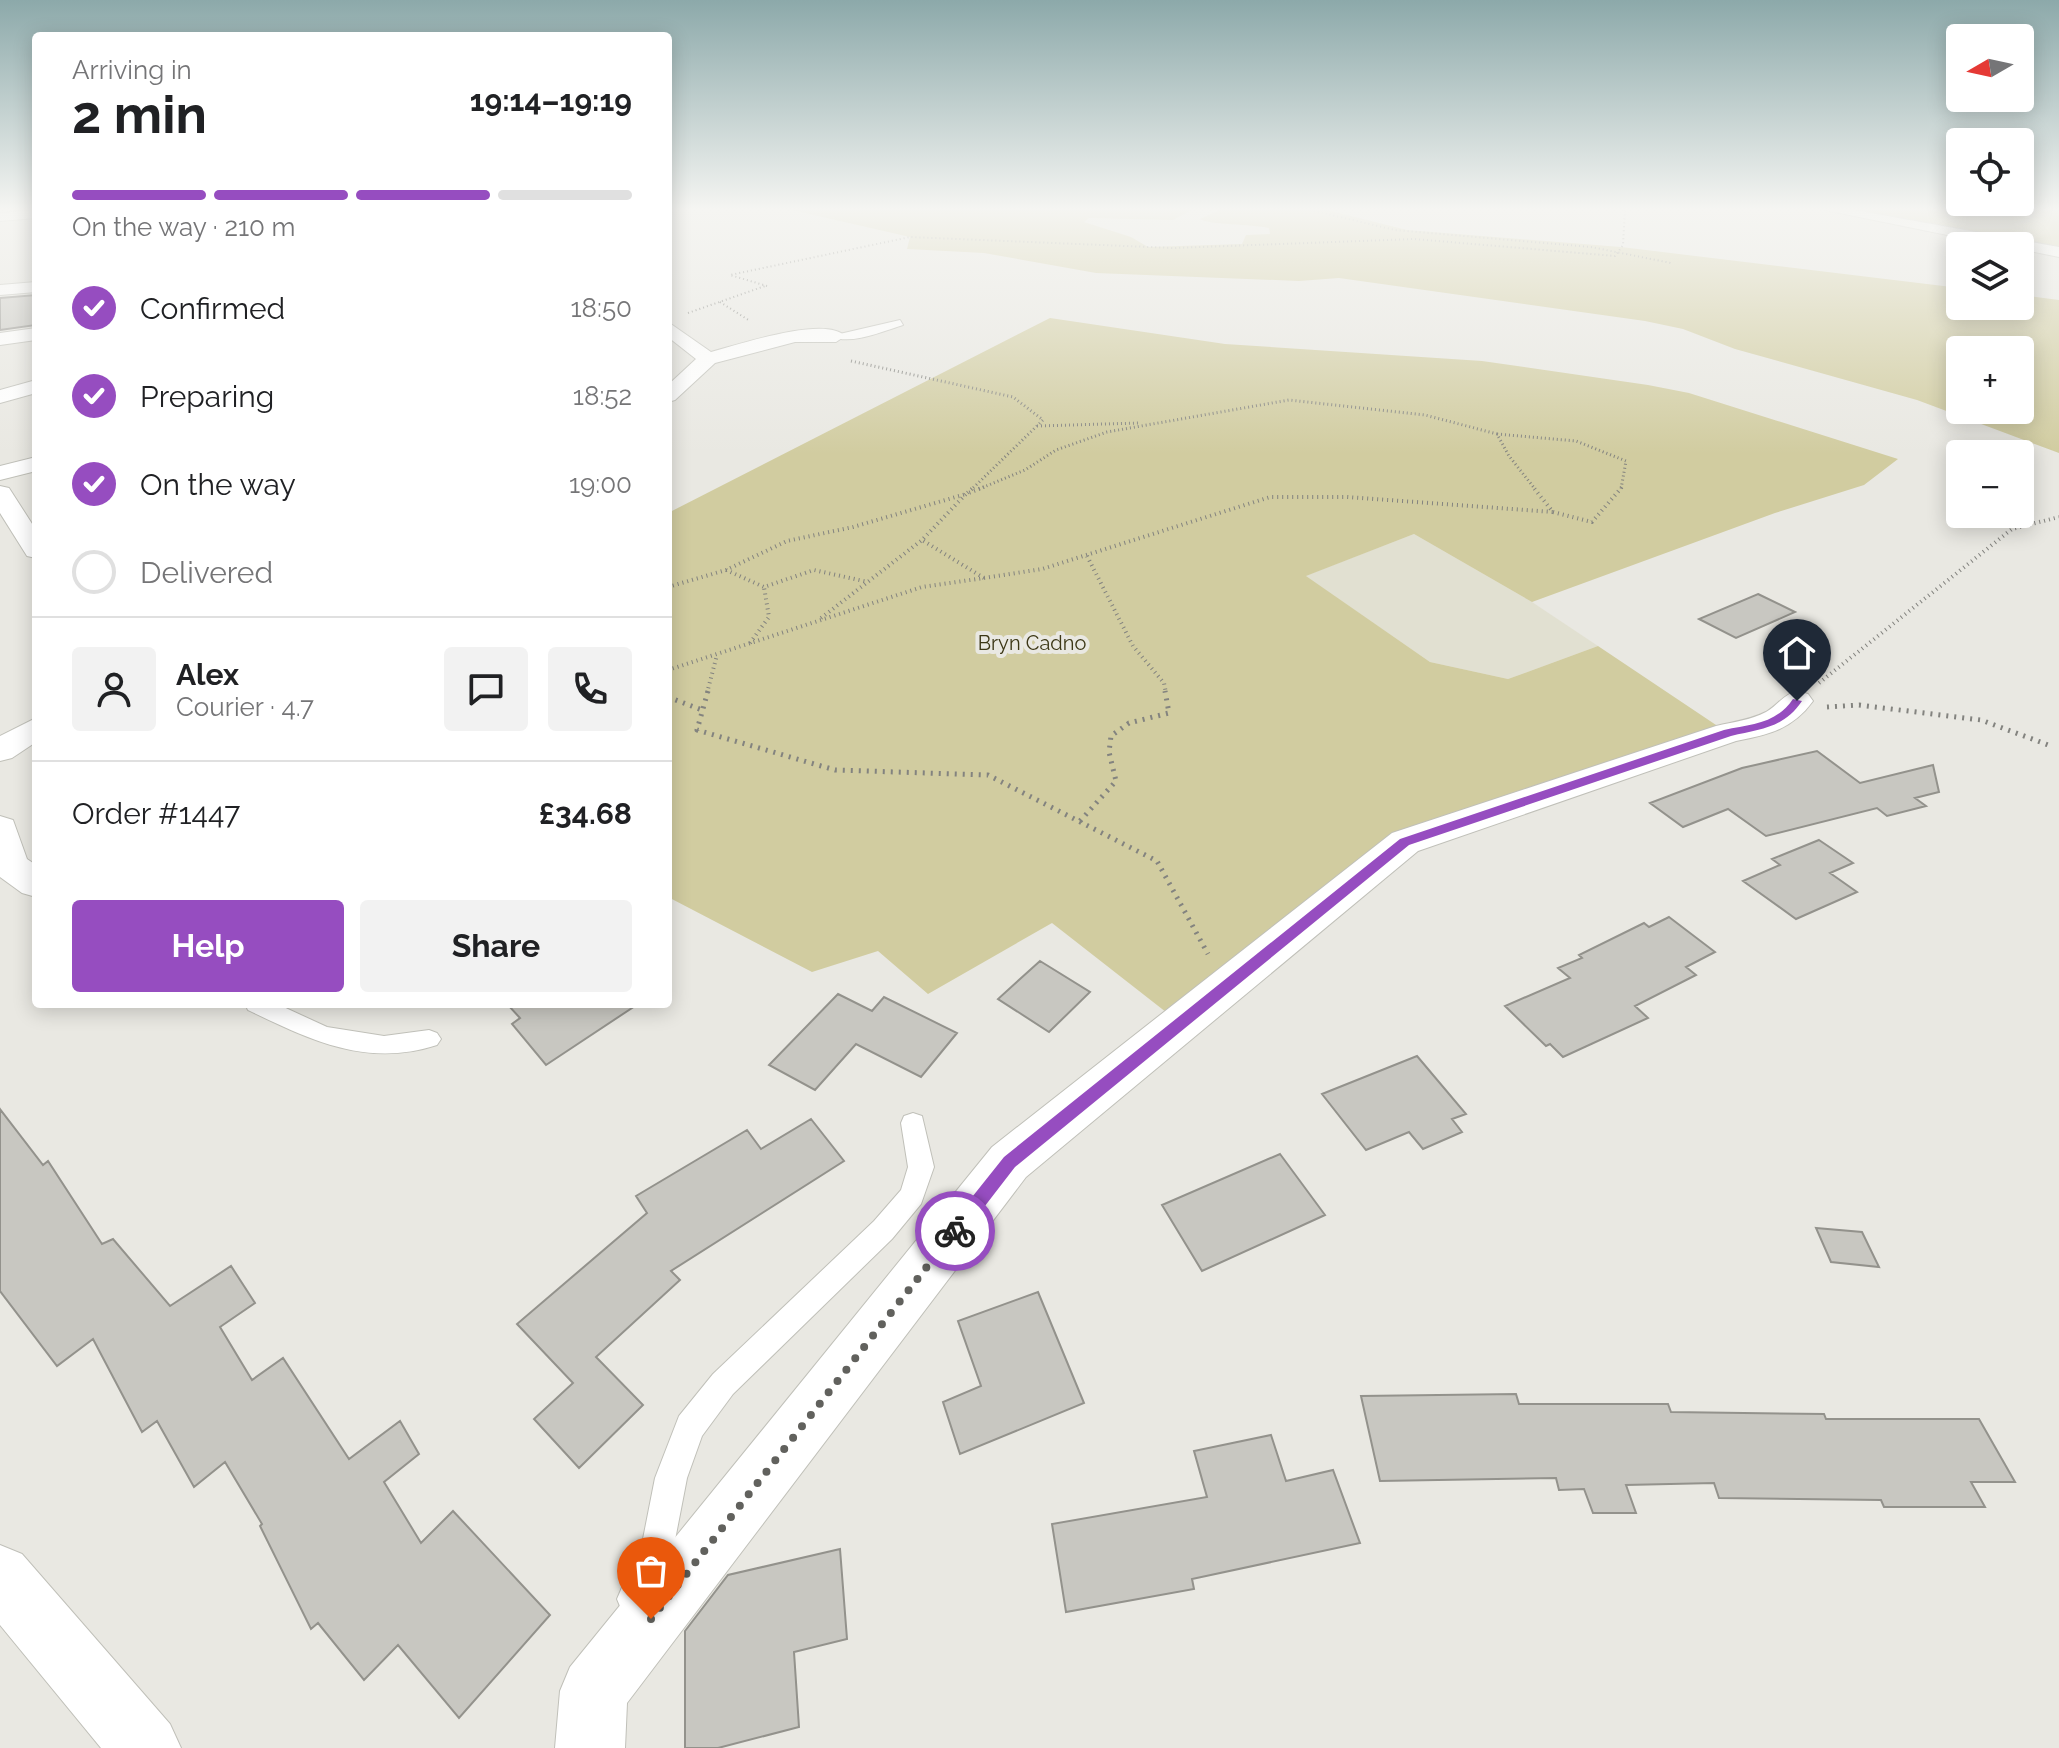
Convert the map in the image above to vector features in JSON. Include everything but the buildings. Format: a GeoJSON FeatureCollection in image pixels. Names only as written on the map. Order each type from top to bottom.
{"type":"FeatureCollection","features":[{"type":"Feature","properties":{"kind":"street"},"geometry":{"type":"LineString","coordinates":[[674,322],[708,359]]}},
{"type":"Feature","properties":{"kind":"street"},"geometry":{"type":"LineString","coordinates":[[0,339],[32,335]]}},
{"type":"Feature","properties":{"kind":"street"},"geometry":{"type":"LineString","coordinates":[[672,392],[708,359],[794,336],[836,336]]}},
{"type":"Feature","properties":{"kind":"street"},"geometry":{"type":"LineString","coordinates":[[0,397],[32,387]]}},
{"type":"Feature","properties":{"kind":"street"},"geometry":{"type":"LineString","coordinates":[[0,473],[32,465]]}},
{"type":"Feature","properties":{"kind":"street"},"geometry":{"type":"LineString","coordinates":[[0,493],[32,544]]}},
{"type":"Feature","properties":{"kind":"street"},"geometry":{"type":"LineString","coordinates":[[590,1748],[594,1691],[1009,1162],[1405,842],[1728,733],[1774,723],[1794,706]]}},
{"type":"Feature","properties":{"kind":"street"},"geometry":{"type":"LineString","coordinates":[[0,751],[32,731]]}},
{"type":"Feature","properties":{"kind":"street"},"geometry":{"type":"LineString","coordinates":[[0,828],[10,865],[32,881]]}},
{"type":"Feature","properties":{"kind":"street"},"geometry":{"type":"LineString","coordinates":[[0,1576],[146,1748]]}},
{"type":"Feature","properties":{"kind":"lane"},"geometry":{"type":"LineString","coordinates":[[836,336],[863,334],[900,323]]}},
{"type":"Feature","properties":{"kind":"lane"},"geometry":{"type":"LineString","coordinates":[[264,1008],[323,1036],[384,1045],[429,1039]]}},
{"type":"Feature","properties":{"kind":"lane"},"geometry":{"type":"LineString","coordinates":[[594,1691],[659,1540],[671,1478],[690,1427],[723,1384],[883,1230],[912,1196],[921,1167],[913,1123]]}},
{"type":"Feature","properties":{"kind":"path"},"geometry":{"type":"LineString","coordinates":[[674,322],[753,292]]}},
{"type":"Feature","properties":{"kind":"path"},"geometry":{"type":"LineString","coordinates":[[816,622],[922,540],[1043,420],[1013,397],[928,380]]}},
{"type":"Feature","properties":{"kind":"path"},"geometry":{"type":"LineString","coordinates":[[672,586],[726,570],[787,541],[853,527],[966,494],[1025,470],[1056,450],[1107,432],[1289,400],[1425,415],[1497,434],[1576,441],[1626,461],[1627,475],[1617,499],[1592,522],[1553,512],[1347,497],[1270,497],[1042,569],[922,587],[672,669]]}},
{"type":"Feature","properties":{"kind":"path"},"geometry":{"type":"LineString","coordinates":[[1036,426],[1158,423]]}},
{"type":"Feature","properties":{"kind":"path"},"geometry":{"type":"LineString","coordinates":[[1497,434],[1509,461],[1535,485],[1553,512]]}},
{"type":"Feature","properties":{"kind":"path"},"geometry":{"type":"LineString","coordinates":[[1794,706],[2012,529],[2059,517]]}},
{"type":"Feature","properties":{"kind":"path"},"geometry":{"type":"LineString","coordinates":[[922,540],[984,578]]}},
{"type":"Feature","properties":{"kind":"path"},"geometry":{"type":"LineString","coordinates":[[1079,821],[1116,781],[1109,752],[1111,736],[1129,723],[1169,713],[1164,683],[1133,646],[1087,556]]}},
{"type":"Feature","properties":{"kind":"path"},"geometry":{"type":"LineString","coordinates":[[726,570],[764,587],[814,570],[868,582]]}},
{"type":"Feature","properties":{"kind":"path"},"geometry":{"type":"LineString","coordinates":[[750,644],[769,617],[764,587]]}},
{"type":"Feature","properties":{"kind":"path"},"geometry":{"type":"LineString","coordinates":[[717,655],[697,730],[835,770],[988,775],[1157,861],[1226,986]]}},
{"type":"Feature","properties":{"kind":"path"},"geometry":{"type":"LineString","coordinates":[[672,699],[702,710]]}},
{"type":"Feature","properties":{"kind":"path"},"geometry":{"type":"LineString","coordinates":[[1794,706],[1859,705],[1981,720],[2051,746]]}},
{"type":"Feature","properties":{"kind":"shaded area"},"geometry":{"type":"Polygon","coordinates":[[[1414,534],[1532,602],[1598,646],[1508,679],[1430,662],[1305,576],[1414,534]]]}},
{"type":"Feature","properties":{"kind":"green space"},"geometry":{"type":"Polygon","coordinates":[[[1436,292],[1946,292],[1946,320],[2034,320],[2034,297],[2059,300],[2059,453],[2034,444],[2034,440],[2024,440],[1981,424],[2034,424],[2034,336],[1946,336],[1946,411],[1735,349],[1683,329],[1436,292]]]}},
{"type":"Feature","properties":{"kind":"green space","name":"Bryn Cadno"},"geometry":{"type":"Polygon","coordinates":[[[1050,318],[1225,344],[1482,361],[1648,385],[1689,393],[1898,459],[1864,485],[1775,513],[1532,602],[1414,534],[1306,576],[1430,662],[1508,679],[1598,646],[1728,733],[1405,842],[1180,1023],[1052,923],[928,994],[878,951],[812,972],[672,899],[672,511],[1050,318]]]}},
{"type":"Feature","properties":{"kind":"way so far"},"geometry":{"type":"LineString","coordinates":[[651,1619],[955,1231]]}},
{"type":"Feature","properties":{"kind":"route"},"geometry":{"type":"LineString","coordinates":[[955,1231],[1009,1162],[1405,842],[1728,733],[1774,723],[1788,714],[1797,701]]}}]}
